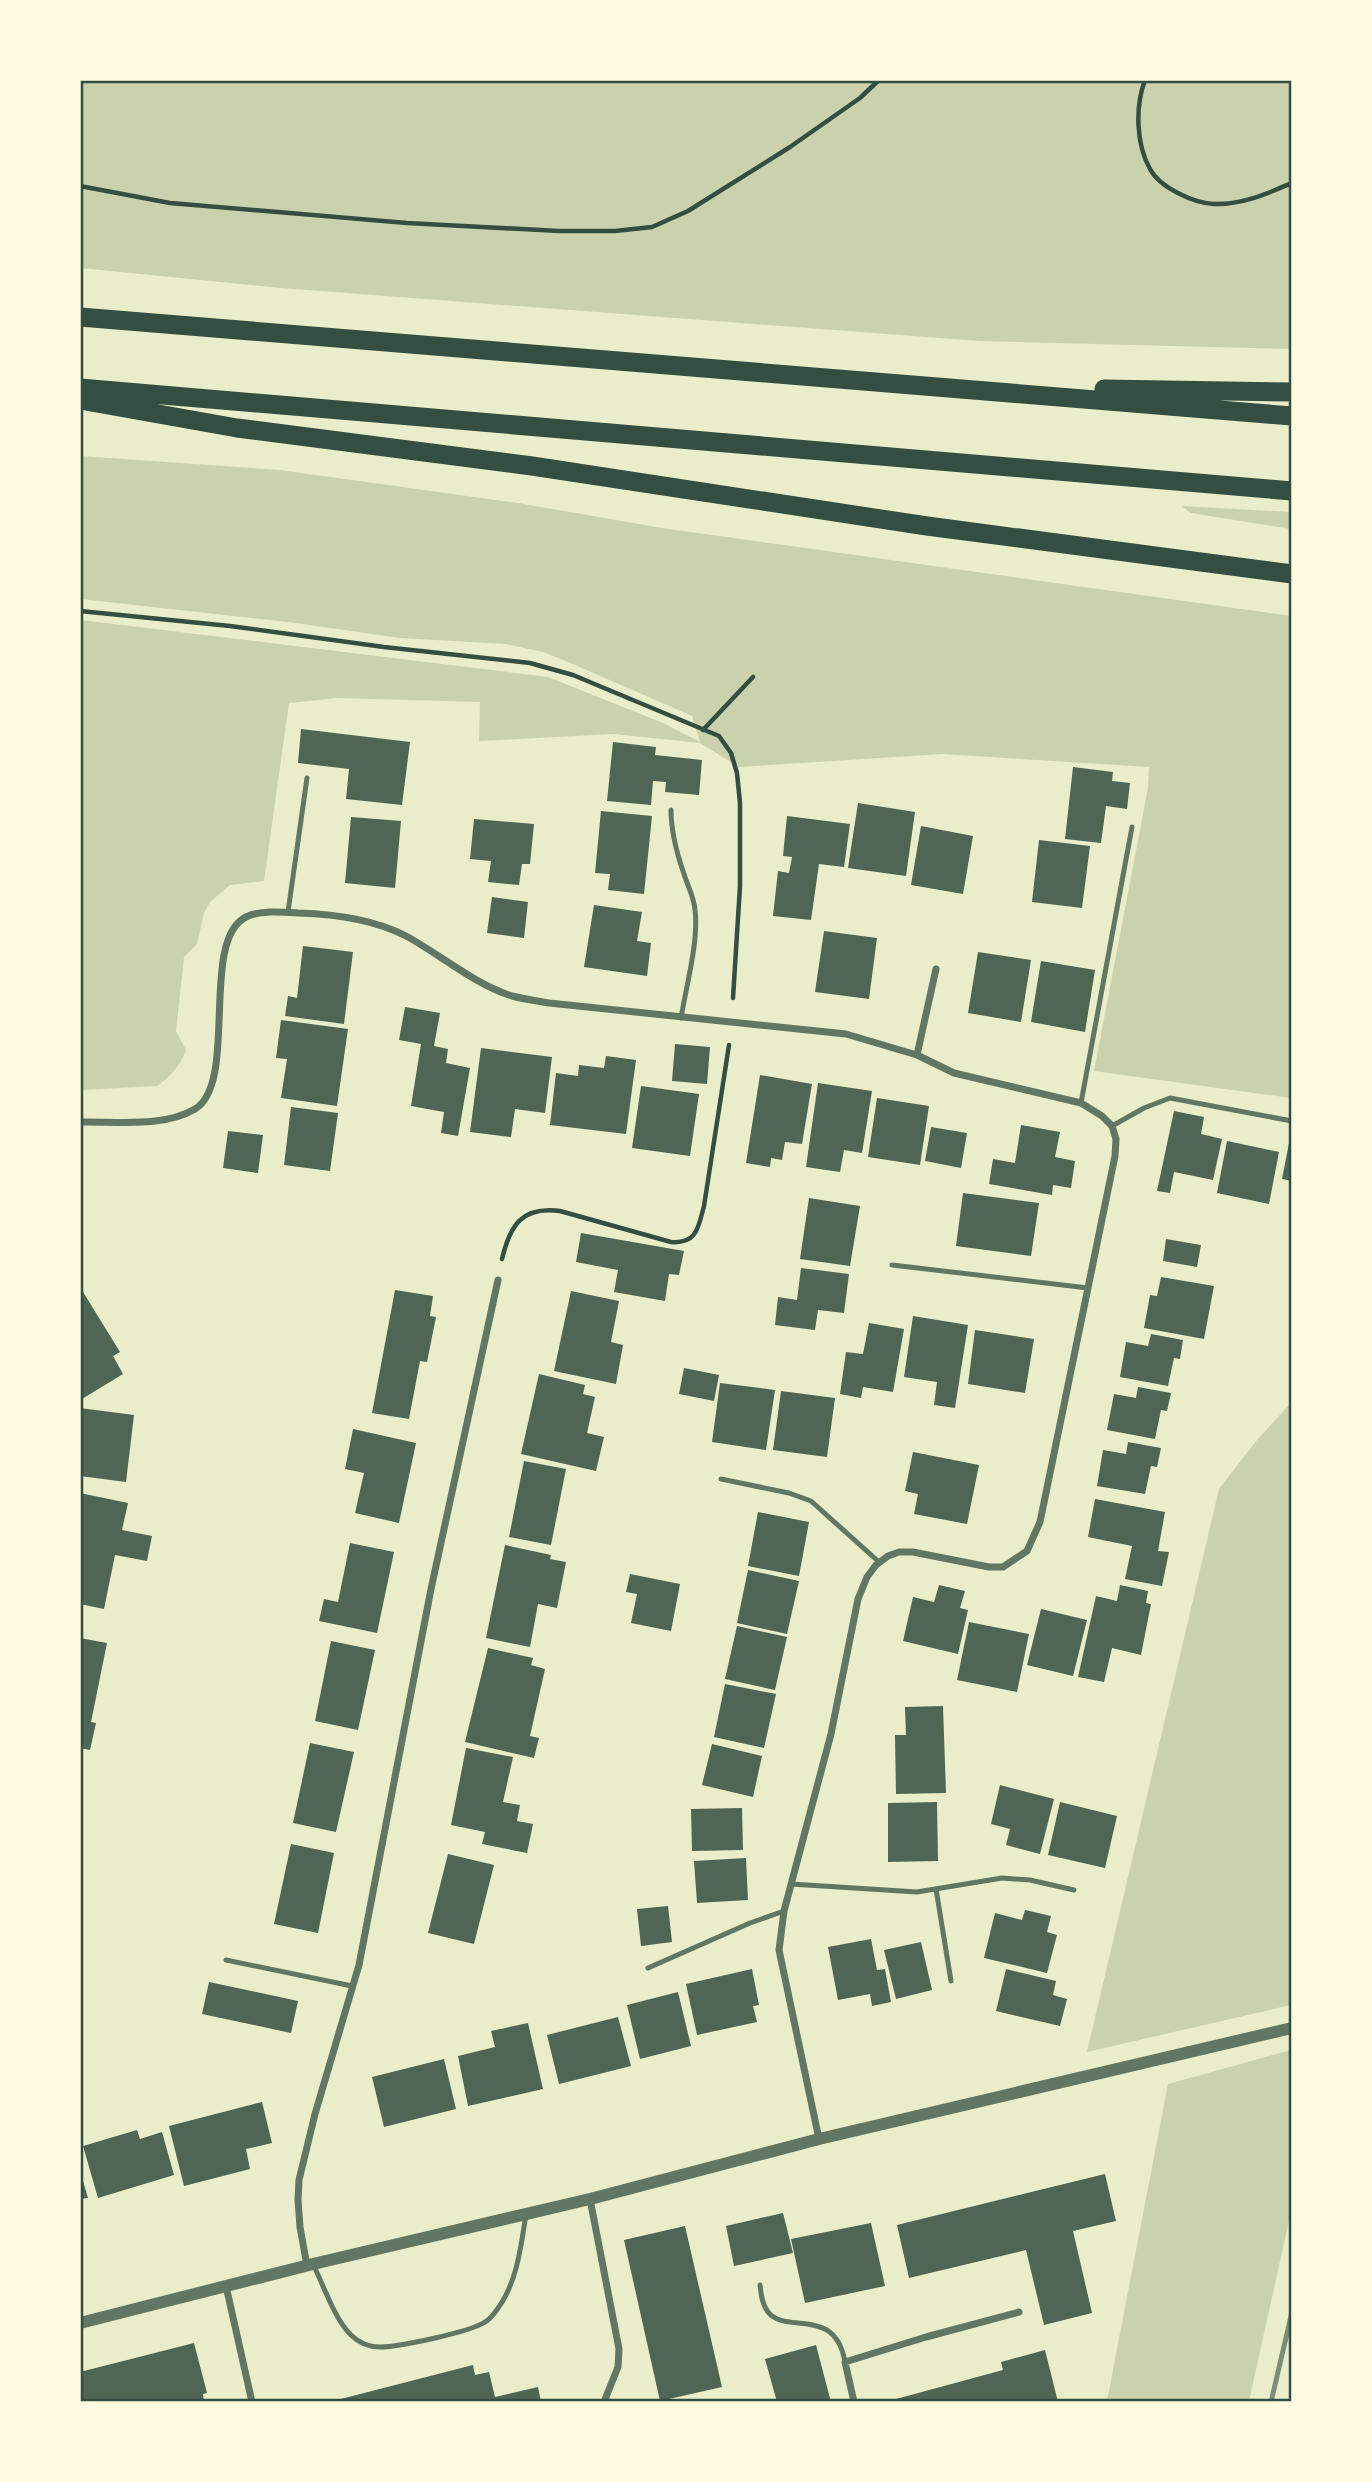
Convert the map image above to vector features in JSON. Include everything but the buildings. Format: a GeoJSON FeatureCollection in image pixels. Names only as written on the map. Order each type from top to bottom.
{"type":"FeatureCollection","features":[{"type":"Feature","properties":{"kind":"highway"},"geometry":{"type":"LineString","coordinates":[[80,317],[1292,416]]}},
{"type":"Feature","properties":{"kind":"highway"},"geometry":{"type":"LineString","coordinates":[[921,386],[1292,392]]}},
{"type":"Feature","properties":{"kind":"highway"},"geometry":{"type":"LineString","coordinates":[[80,388],[1292,491]]}},
{"type":"Feature","properties":{"kind":"highway"},"geometry":{"type":"LineString","coordinates":[[80,400],[237,428],[532,466],[928,526],[1292,574]]}},
{"type":"Feature","properties":{"kind":"street"},"geometry":{"type":"LineString","coordinates":[[80,1122],[167,1119],[198,1108],[209,1095],[214,1071],[221,1008],[223,953],[228,936],[246,917],[288,912],[330,914],[380,926],[405,936],[489,986],[512,996],[549,1003],[846,1034],[917,1055],[954,1073],[1081,1103],[1112,1126],[1116,1139],[1115,1156],[1040,1522],[1027,1551],[1003,1567],[899,1552],[879,1562],[867,1577],[858,1599],[831,1734],[784,1911],[779,1950],[819,2139]]}},
{"type":"Feature","properties":{"kind":"street"},"geometry":{"type":"LineString","coordinates":[[917,1055],[936,969]]}},
{"type":"Feature","properties":{"kind":"street"},"geometry":{"type":"LineString","coordinates":[[310,2265],[300,2227],[299,2180],[315,2114],[359,1965],[431,1589],[498,1280]]}},
{"type":"Feature","properties":{"kind":"street"},"geometry":{"type":"LineString","coordinates":[[80,2323],[590,2199],[819,2139],[1292,2028]]}},
{"type":"Feature","properties":{"kind":"street"},"geometry":{"type":"LineString","coordinates":[[590,2199],[619,2349],[618,2367],[604,2402]]}},
{"type":"Feature","properties":{"kind":"street"},"geometry":{"type":"LineString","coordinates":[[226,2286],[252,2402]]}},
{"type":"Feature","properties":{"kind":"street"},"geometry":{"type":"LineString","coordinates":[[854,2402],[845,2362],[1019,2312]]}},
{"type":"Feature","properties":{"kind":"lane"},"geometry":{"type":"LineString","coordinates":[[288,912],[307,778]]}},
{"type":"Feature","properties":{"kind":"lane"},"geometry":{"type":"LineString","coordinates":[[671,810],[671,823],[696,913],[681,1018]]}},
{"type":"Feature","properties":{"kind":"lane"},"geometry":{"type":"LineString","coordinates":[[1081,1103],[1132,827]]}},
{"type":"Feature","properties":{"kind":"lane"},"geometry":{"type":"LineString","coordinates":[[1112,1126],[1144,1108],[1170,1098],[1292,1122]]}},
{"type":"Feature","properties":{"kind":"lane"},"geometry":{"type":"LineString","coordinates":[[892,1265],[1088,1288]]}},
{"type":"Feature","properties":{"kind":"lane"},"geometry":{"type":"LineString","coordinates":[[721,1479],[789,1493],[811,1501],[879,1562]]}},
{"type":"Feature","properties":{"kind":"lane"},"geometry":{"type":"LineString","coordinates":[[791,1884],[917,1892],[1002,1878],[1030,1880],[1074,1890]]}},
{"type":"Feature","properties":{"kind":"lane"},"geometry":{"type":"LineString","coordinates":[[936,1889],[951,1981]]}},
{"type":"Feature","properties":{"kind":"lane"},"geometry":{"type":"LineString","coordinates":[[648,1968],[784,1911]]}},
{"type":"Feature","properties":{"kind":"lane"},"geometry":{"type":"LineString","coordinates":[[226,1960],[352,1986]]}},
{"type":"Feature","properties":{"kind":"lane"},"geometry":{"type":"LineString","coordinates":[[310,2265],[342,2324],[351,2336],[363,2343],[378,2347],[393,2346],[472,2328],[485,2322],[502,2303],[519,2255],[526,2214]]}},
{"type":"Feature","properties":{"kind":"lane"},"geometry":{"type":"LineString","coordinates":[[760,2285],[764,2305],[769,2314],[778,2319],[823,2327],[839,2344],[845,2362]]}},
{"type":"Feature","properties":{"kind":"path"},"geometry":{"type":"LineString","coordinates":[[80,186],[170,203],[407,223],[615,231],[652,227],[688,211],[790,147],[860,98],[879,80]]}},
{"type":"Feature","properties":{"kind":"path"},"geometry":{"type":"LineString","coordinates":[[1145,80],[1140,92],[1139,139],[1151,171],[1179,195],[1213,204],[1253,200],[1292,184]]}},
{"type":"Feature","properties":{"kind":"path"},"geometry":{"type":"LineString","coordinates":[[80,611],[230,626],[530,663],[573,675],[719,736],[731,752],[737,773],[740,803],[740,886],[731,1023],[710,1177],[694,1235],[684,1243],[671,1242],[560,1211],[534,1211],[516,1223],[507,1238],[498,1280]]}},
{"type":"Feature","properties":{"kind":"path"},"geometry":{"type":"LineString","coordinates":[[703,731],[752,677]]}},
{"type":"Feature","properties":{"kind":"green space"},"geometry":{"type":"Polygon","coordinates":[[[80,81],[1291,81],[1291,349],[979,341],[281,288],[81,268],[80,81]]]}},
{"type":"Feature","properties":{"kind":"green space"},"geometry":{"type":"Polygon","coordinates":[[[81,456],[280,470],[518,503],[662,528],[1291,616],[1291,1098],[1094,1071],[1148,788],[1149,767],[942,754],[739,767],[700,743],[614,734],[479,741],[480,702],[337,698],[289,703],[264,881],[230,885],[210,902],[204,913],[197,944],[184,957],[176,1031],[186,1050],[178,1066],[157,1086],[81,1090],[81,620],[548,677],[663,723],[700,742],[692,716],[543,652],[506,644],[400,638],[296,623],[81,599],[81,456]]]}},
{"type":"Feature","properties":{"kind":"green space"},"geometry":{"type":"Polygon","coordinates":[[[1181,506],[1291,512],[1291,529],[1191,513],[1181,506]]]}},
{"type":"Feature","properties":{"kind":"green space"},"geometry":{"type":"Polygon","coordinates":[[[1291,1400],[1291,2005],[1087,2052],[1219,1489],[1291,1400]]]}},
{"type":"Feature","properties":{"kind":"green space"},"geometry":{"type":"Polygon","coordinates":[[[1291,2050],[1291,2212],[1249,2401],[1107,2401],[1168,2084],[1291,2050]]]}},
{"type":"Feature","properties":{"kind":"railway"},"geometry":{"type":"LineString","coordinates":[[1271,2402],[1292,2312]]}}]}
